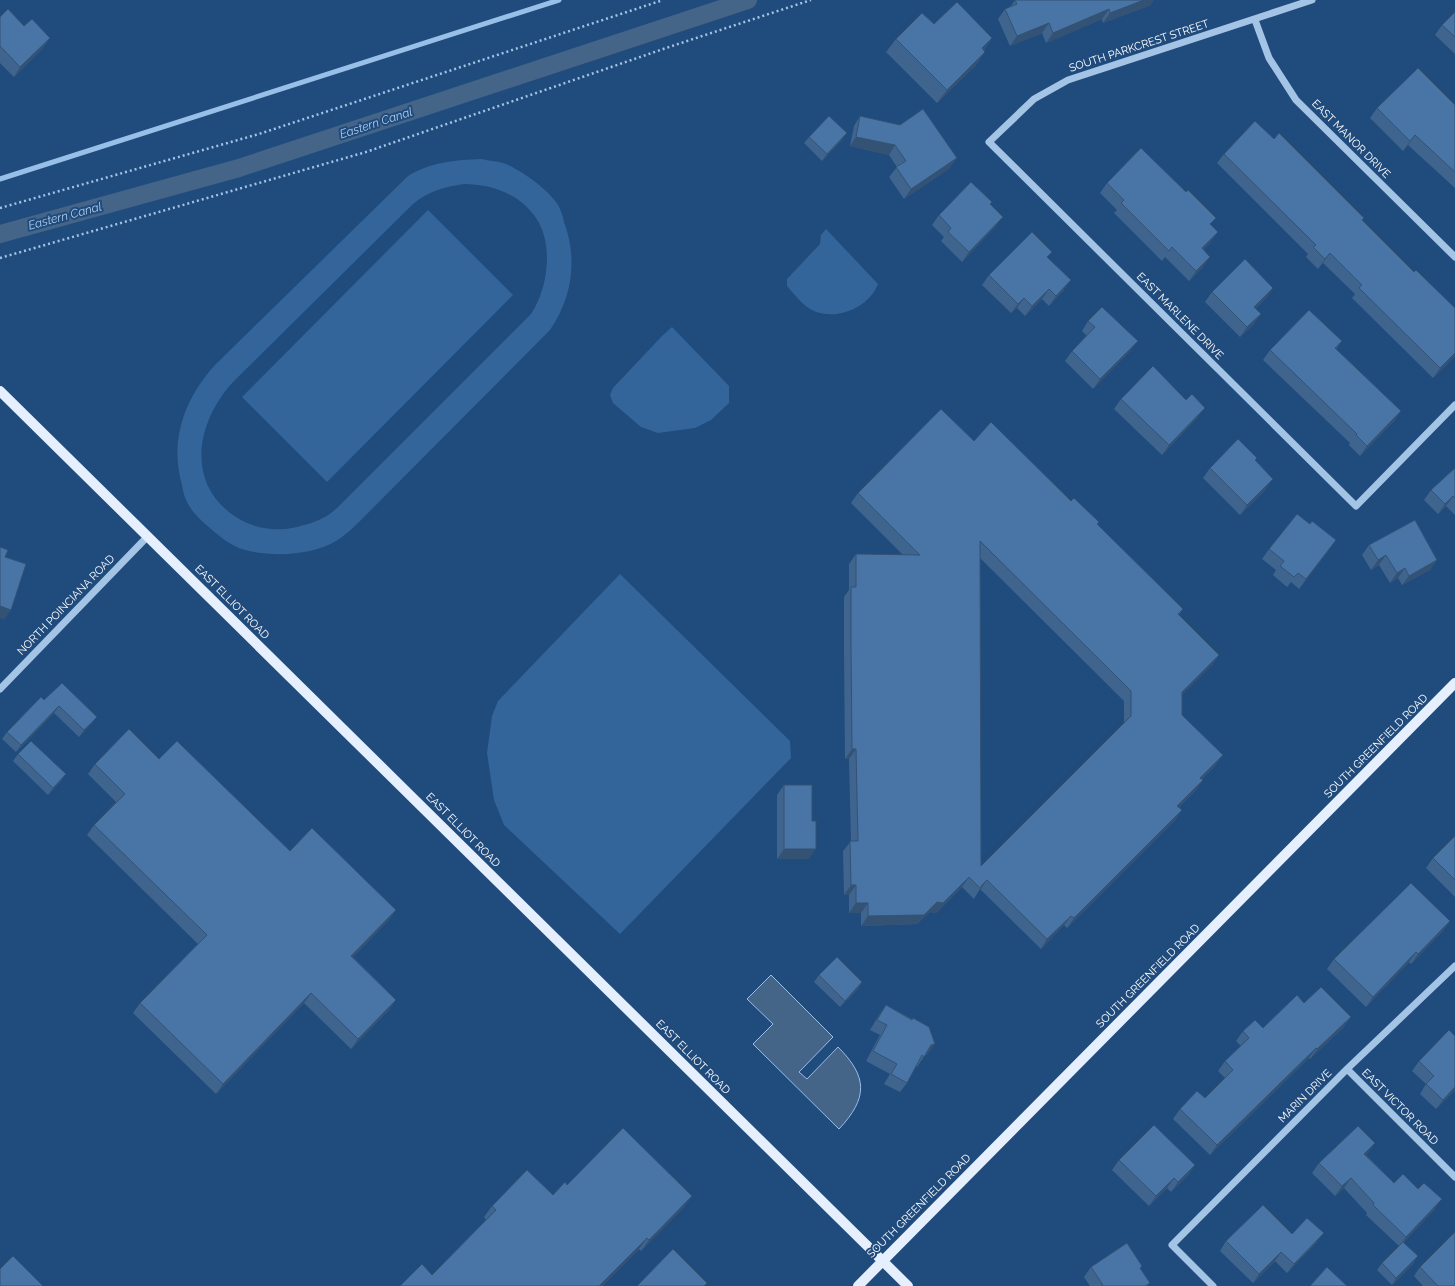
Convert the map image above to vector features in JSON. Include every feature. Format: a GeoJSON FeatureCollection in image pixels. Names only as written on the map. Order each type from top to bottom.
{"type":"FeatureCollection","features":[{"type":"Feature","properties":{"kind":"main road","name":"EAST ELLIOT ROAD"},"geometry":{"type":"LineString","coordinates":[[0,391],[908,1286]]}},
{"type":"Feature","properties":{"kind":"main road","name":"SOUTH GREENFIELD ROAD"},"geometry":{"type":"LineString","coordinates":[[858,1286],[1455,684]]}},
{"type":"Feature","properties":{"kind":"street","name":"SOUTH PARKCREST STREET"},"geometry":{"type":"LineString","coordinates":[[988,142],[1034,99],[1068,80],[1255,20],[1312,0]]}},
{"type":"Feature","properties":{"kind":"street","name":"EAST MANOR DRIVE"},"geometry":{"type":"LineString","coordinates":[[1255,20],[1269,58],[1296,100],[1455,257]]}},
{"type":"Feature","properties":{"kind":"street","name":"EAST MARLENE DRIVE"},"geometry":{"type":"LineString","coordinates":[[988,142],[1356,506],[1455,405]]}},
{"type":"Feature","properties":{"kind":"street","name":"NORTH POINCIANA ROAD"},"geometry":{"type":"LineString","coordinates":[[0,689],[148,536]]}},
{"type":"Feature","properties":{"kind":"street","name":"MARIN DRIVE"},"geometry":{"type":"LineString","coordinates":[[1213,1286],[1172,1245],[1347,1069],[1455,966]]}},
{"type":"Feature","properties":{"kind":"street","name":"EAST VICTOR ROAD"},"geometry":{"type":"LineString","coordinates":[[1347,1069],[1455,1177]]}},
{"type":"Feature","properties":{"kind":"path"},"geometry":{"type":"LineString","coordinates":[[0,208],[259,134],[663,0]]}},
{"type":"Feature","properties":{"kind":"path"},"geometry":{"type":"LineString","coordinates":[[0,258],[366,152],[668,47],[811,0]]}},
{"type":"Feature","properties":{"kind":"shaded area"},"geometry":{"type":"Polygon","coordinates":[[[482,159],[500,162],[518,170],[548,193],[560,209],[568,236],[572,264],[568,292],[550,330],[358,523],[339,539],[315,550],[289,554],[250,551],[239,548],[228,542],[214,532],[195,514],[189,506],[183,491],[178,468],[177,452],[182,420],[195,391],[215,365],[408,176],[434,165],[453,161],[482,159]],[[464,184],[443,188],[425,196],[413,204],[233,382],[220,398],[211,415],[204,434],[202,452],[203,470],[209,488],[220,503],[236,517],[258,527],[281,529],[297,527],[330,514],[531,314],[537,304],[541,292],[547,266],[547,253],[542,229],[536,218],[529,210],[513,197],[494,188],[474,184],[464,184]]]}},
{"type":"Feature","properties":{"kind":"shaded area"},"geometry":{"type":"Polygon","coordinates":[[[428,210],[513,295],[327,482],[242,397],[428,210]]]}},
{"type":"Feature","properties":{"kind":"shaded area"},"geometry":{"type":"Polygon","coordinates":[[[826,229],[878,284],[868,299],[852,310],[842,313],[823,314],[814,311],[799,300],[787,286],[787,279],[820,244],[821,235],[826,229]]]}},
{"type":"Feature","properties":{"kind":"shaded area"},"geometry":{"type":"Polygon","coordinates":[[[672,327],[729,386],[729,403],[711,420],[695,428],[658,433],[641,427],[613,403],[610,395],[613,388],[672,327]]]}},
{"type":"Feature","properties":{"kind":"shaded area"},"geometry":{"type":"Polygon","coordinates":[[[620,574],[790,741],[791,758],[620,934],[504,825],[494,800],[487,753],[492,716],[498,701],[620,574]]]}},
{"type":"Feature","properties":{"kind":"shaded area"},"geometry":{"type":"Polygon","coordinates":[[[771,975],[833,1037],[799,1072],[807,1079],[838,1047],[855,1068],[861,1088],[859,1097],[849,1118],[839,1129],[753,1044],[773,1024],[747,999],[771,975]]]}},
{"type":"Feature","properties":{"kind":"building"},"geometry":{"type":"Polygon","coordinates":[[[1015,0],[1144,0],[1110,13],[1109,9],[1053,33],[1049,23],[1017,36],[1005,9],[1017,4],[1015,0]]]}},
{"type":"Feature","properties":{"kind":"building"},"geometry":{"type":"Polygon","coordinates":[[[957,2],[992,38],[982,48],[985,52],[947,90],[896,39],[922,13],[934,24],[957,2]]]}},
{"type":"Feature","properties":{"kind":"building"},"geometry":{"type":"Polygon","coordinates":[[[8,9],[24,26],[32,19],[50,38],[20,67],[0,46],[0,17],[8,9]]]}},
{"type":"Feature","properties":{"kind":"building"},"geometry":{"type":"Polygon","coordinates":[[[1455,12],[1455,37],[1442,25],[1455,12]]]}},
{"type":"Feature","properties":{"kind":"building"},"geometry":{"type":"Polygon","coordinates":[[[1418,68],[1455,105],[1455,172],[1415,135],[1410,141],[1377,108],[1418,68]]]}},
{"type":"Feature","properties":{"kind":"building"},"geometry":{"type":"Polygon","coordinates":[[[923,109],[957,158],[911,189],[896,167],[906,161],[895,145],[856,137],[860,116],[900,125],[923,109]]]}},
{"type":"Feature","properties":{"kind":"building"},"geometry":{"type":"Polygon","coordinates":[[[829,116],[847,133],[827,154],[809,137],[829,116]]]}},
{"type":"Feature","properties":{"kind":"building"},"geometry":{"type":"Polygon","coordinates":[[[1255,121],[1274,139],[1279,133],[1364,218],[1362,220],[1414,272],[1416,270],[1455,308],[1455,353],[1440,368],[1359,288],[1362,285],[1330,253],[1325,259],[1313,247],[1316,245],[1224,154],[1255,121]]]}},
{"type":"Feature","properties":{"kind":"building"},"geometry":{"type":"Polygon","coordinates":[[[1141,148],[1186,192],[1188,190],[1216,218],[1210,224],[1218,232],[1202,248],[1210,257],[1196,271],[1172,247],[1169,251],[1121,203],[1124,200],[1107,183],[1141,148]]]}},
{"type":"Feature","properties":{"kind":"building"},"geometry":{"type":"Polygon","coordinates":[[[971,182],[992,202],[990,204],[1003,217],[969,252],[948,232],[951,228],[939,215],[971,182]]]}},
{"type":"Feature","properties":{"kind":"building"},"geometry":{"type":"Polygon","coordinates":[[[1032,232],[1052,252],[1047,257],[1071,280],[1056,296],[1049,289],[1032,306],[1024,298],[1018,304],[989,275],[1032,232]]]}},
{"type":"Feature","properties":{"kind":"building"},"geometry":{"type":"Polygon","coordinates":[[[1245,259],[1273,288],[1254,307],[1261,314],[1247,327],[1212,292],[1245,259]]]}},
{"type":"Feature","properties":{"kind":"building"},"geometry":{"type":"Polygon","coordinates":[[[1102,307],[1138,341],[1100,379],[1072,351],[1095,327],[1088,321],[1102,307]]]}},
{"type":"Feature","properties":{"kind":"building"},"geometry":{"type":"Polygon","coordinates":[[[1309,310],[1342,341],[1335,348],[1401,411],[1367,446],[1356,435],[1357,434],[1270,350],[1309,310]]]}},
{"type":"Feature","properties":{"kind":"building"},"geometry":{"type":"Polygon","coordinates":[[[1153,366],[1186,400],[1192,394],[1205,408],[1169,445],[1121,399],[1153,366]]]}},
{"type":"Feature","properties":{"kind":"building"},"geometry":{"type":"Polygon","coordinates":[[[941,409],[974,441],[991,422],[1071,501],[1074,498],[1099,522],[1097,524],[1183,609],[1178,614],[1219,655],[1182,692],[1182,715],[1223,755],[1200,778],[1203,780],[1177,806],[1182,810],[1074,918],[1071,916],[1047,939],[987,880],[981,886],[981,889],[969,877],[943,903],[937,902],[924,915],[868,916],[868,903],[856,903],[856,885],[851,885],[850,841],[858,841],[856,749],[852,749],[851,644],[851,587],[856,587],[856,554],[920,555],[858,493],[941,409]],[[980,541],[981,866],[1131,716],[1131,691],[980,541]]]}},
{"type":"Feature","properties":{"kind":"building"},"geometry":{"type":"Polygon","coordinates":[[[1238,439],[1257,458],[1255,460],[1273,479],[1247,505],[1210,468],[1238,439]]]}},
{"type":"Feature","properties":{"kind":"building"},"geometry":{"type":"Polygon","coordinates":[[[1455,468],[1455,498],[1453,496],[1445,504],[1431,490],[1455,468]]]}},
{"type":"Feature","properties":{"kind":"building"},"geometry":{"type":"Polygon","coordinates":[[[1297,514],[1310,524],[1312,521],[1336,540],[1306,579],[1298,573],[1294,577],[1280,566],[1284,561],[1269,549],[1297,514]]]}},
{"type":"Feature","properties":{"kind":"building"},"geometry":{"type":"Polygon","coordinates":[[[1415,520],[1437,560],[1409,576],[1405,568],[1397,573],[1386,555],[1378,560],[1369,545],[1415,520]]]}},
{"type":"Feature","properties":{"kind":"building"},"geometry":{"type":"Polygon","coordinates":[[[0,547],[8,550],[5,557],[26,564],[11,610],[0,606],[0,547]]]}},
{"type":"Feature","properties":{"kind":"building"},"geometry":{"type":"Polygon","coordinates":[[[62,683],[97,717],[84,730],[59,706],[21,745],[7,732],[41,697],[44,700],[62,683]]]}},
{"type":"Feature","properties":{"kind":"building"},"geometry":{"type":"Polygon","coordinates":[[[129,729],[159,759],[177,741],[290,851],[312,828],[396,910],[351,956],[396,1000],[358,1039],[311,993],[223,1084],[140,1003],[207,935],[94,825],[125,794],[95,764],[129,729]]]}},
{"type":"Feature","properties":{"kind":"building"},"geometry":{"type":"Polygon","coordinates":[[[31,741],[66,774],[53,788],[18,754],[31,741]]]}},
{"type":"Feature","properties":{"kind":"building"},"geometry":{"type":"Polygon","coordinates":[[[784,785],[812,785],[812,821],[816,821],[816,849],[784,849],[784,785]]]}},
{"type":"Feature","properties":{"kind":"building"},"geometry":{"type":"Polygon","coordinates":[[[1455,836],[1455,880],[1433,858],[1455,836]]]}},
{"type":"Feature","properties":{"kind":"building"},"geometry":{"type":"Polygon","coordinates":[[[1411,883],[1450,921],[1418,954],[1416,952],[1373,997],[1334,959],[1411,883]]]}},
{"type":"Feature","properties":{"kind":"building"},"geometry":{"type":"Polygon","coordinates":[[[837,957],[862,982],[845,1001],[819,975],[837,957]]]}},
{"type":"Feature","properties":{"kind":"building"},"geometry":{"type":"Polygon","coordinates":[[[1321,987],[1351,1017],[1317,1049],[1316,1048],[1217,1145],[1180,1109],[1197,1091],[1205,1098],[1233,1070],[1225,1061],[1249,1038],[1243,1031],[1255,1020],[1263,1028],[1297,995],[1304,1003],[1321,987]]]}},
{"type":"Feature","properties":{"kind":"building"},"geometry":{"type":"Polygon","coordinates":[[[886,1005],[912,1020],[913,1018],[929,1027],[935,1044],[931,1045],[924,1057],[922,1055],[907,1083],[891,1074],[897,1064],[873,1051],[887,1025],[877,1020],[886,1005]]]}},
{"type":"Feature","properties":{"kind":"building"},"geometry":{"type":"Polygon","coordinates":[[[1449,1030],[1455,1036],[1455,1087],[1443,1100],[1426,1084],[1434,1076],[1419,1061],[1449,1030]]]}},
{"type":"Feature","properties":{"kind":"building"},"geometry":{"type":"Polygon","coordinates":[[[1154,1125],[1195,1165],[1178,1182],[1174,1178],[1156,1196],[1119,1160],[1154,1125]]]}},
{"type":"Feature","properties":{"kind":"building"},"geometry":{"type":"Polygon","coordinates":[[[1358,1126],[1375,1143],[1364,1154],[1394,1183],[1403,1174],[1418,1189],[1424,1183],[1442,1199],[1406,1237],[1373,1205],[1374,1203],[1351,1178],[1342,1186],[1319,1163],[1358,1126]]]}},
{"type":"Feature","properties":{"kind":"building"},"geometry":{"type":"Polygon","coordinates":[[[623,1128],[692,1196],[649,1240],[647,1238],[599,1286],[400,1286],[422,1264],[432,1275],[496,1210],[492,1206],[527,1170],[553,1195],[565,1182],[567,1185],[623,1128]]]}},
{"type":"Feature","properties":{"kind":"building"},"geometry":{"type":"Polygon","coordinates":[[[1263,1205],[1292,1234],[1307,1218],[1324,1233],[1294,1264],[1281,1252],[1259,1274],[1226,1241],[1263,1205]]]}},
{"type":"Feature","properties":{"kind":"building"},"geometry":{"type":"Polygon","coordinates":[[[1455,1232],[1455,1286],[1438,1286],[1420,1267],[1455,1232]]]}},
{"type":"Feature","properties":{"kind":"building"},"geometry":{"type":"Polygon","coordinates":[[[1403,1242],[1418,1256],[1396,1278],[1382,1263],[1403,1242]]]}},
{"type":"Feature","properties":{"kind":"building"},"geometry":{"type":"Polygon","coordinates":[[[1127,1243],[1142,1266],[1140,1268],[1150,1283],[1145,1286],[1101,1286],[1103,1285],[1091,1267],[1127,1243]]]}},
{"type":"Feature","properties":{"kind":"building"},"geometry":{"type":"Polygon","coordinates":[[[673,1249],[707,1283],[704,1286],[637,1286],[673,1249]]]}},
{"type":"Feature","properties":{"kind":"building"},"geometry":{"type":"Polygon","coordinates":[[[13,1256],[43,1286],[0,1286],[0,1269],[13,1256]]]}},
{"type":"Feature","properties":{"kind":"building"},"geometry":{"type":"Polygon","coordinates":[[[1327,1267],[1347,1286],[1310,1286],[1327,1267]]]}},
{"type":"Feature","properties":{"kind":"waterway"},"geometry":{"type":"LineString","coordinates":[[0,179],[559,0]]}},
{"type":"Feature","properties":{"kind":"waterway","name":"Eastern Canal"},"geometry":{"type":"LineString","coordinates":[[0,234],[239,168],[748,0]]}}]}
